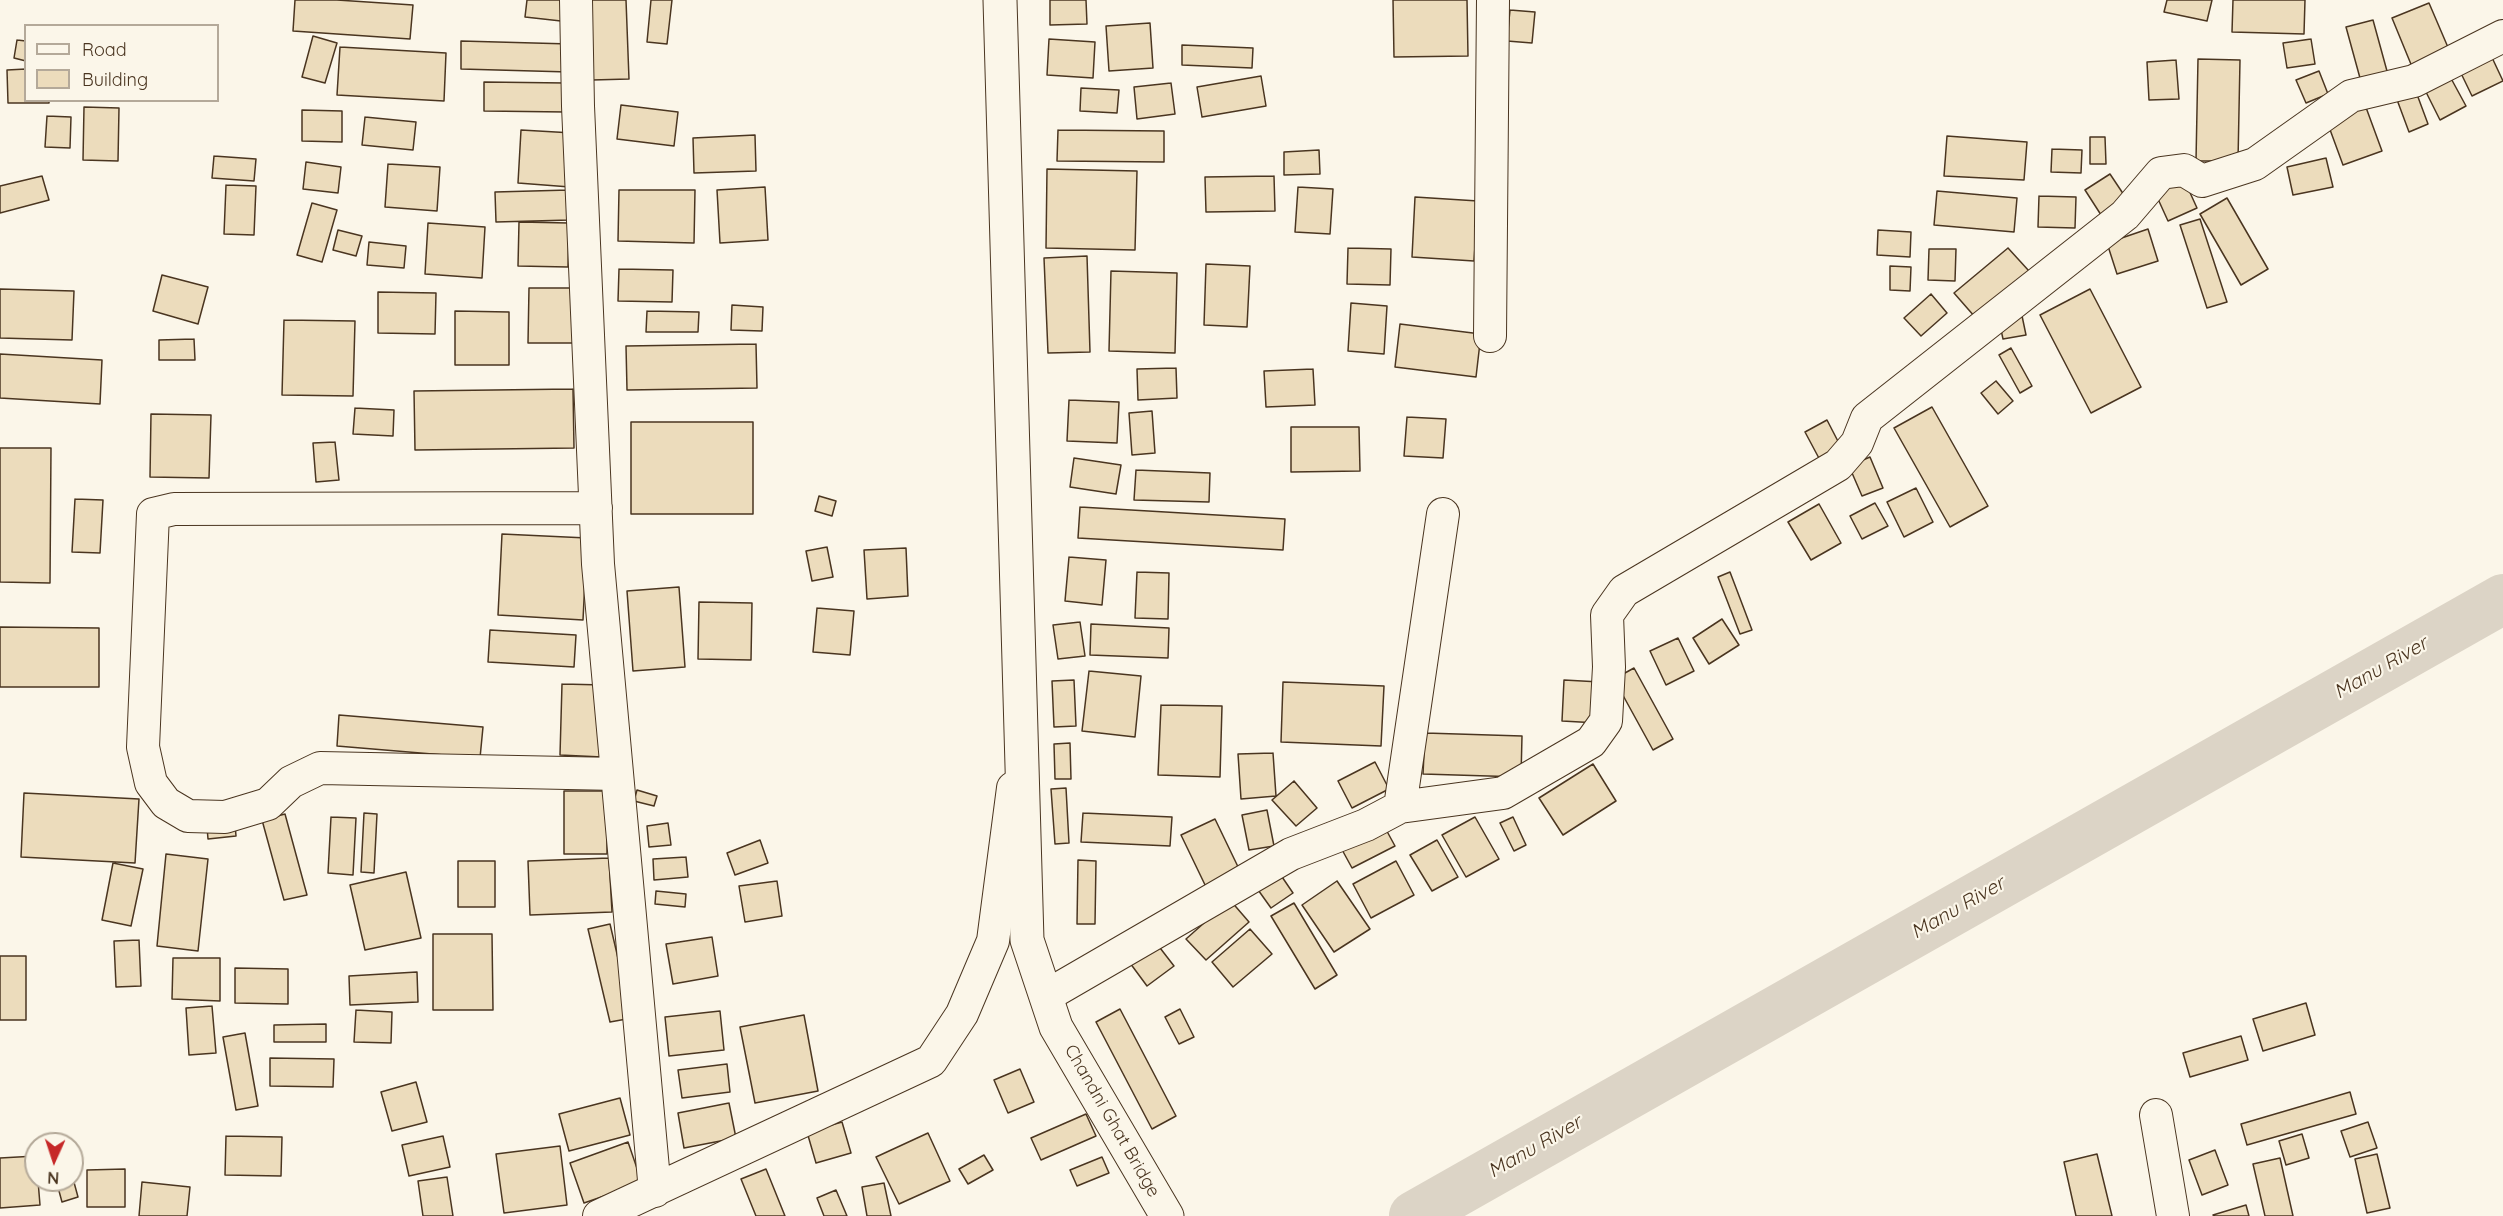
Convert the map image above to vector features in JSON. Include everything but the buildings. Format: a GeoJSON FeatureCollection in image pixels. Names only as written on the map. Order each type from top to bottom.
{"type":"FeatureCollection","features":[{"type":"Feature","properties":{"kind":"highway","name":"Chandni Ghat Bridge"},"geometry":{"type":"LineString","coordinates":[[1000,0],[1027,940],[1056,1027],[1167,1216]]}},
{"type":"Feature","properties":{"kind":"street"},"geometry":{"type":"LineString","coordinates":[[576,0],[598,564],[655,1191]]}},
{"type":"Feature","properties":{"kind":"street"},"geometry":{"type":"LineString","coordinates":[[1490,336],[1493,0]]}},
{"type":"Feature","properties":{"kind":"street"},"geometry":{"type":"LineString","coordinates":[[1046,996],[1291,854],[1366,825],[1400,807],[1503,793],[1591,742],[1606,721],[1609,667],[1607,615],[1624,591],[1838,465],[1857,443],[1867,418],[2126,215],[2161,173],[2184,170],[2202,181],[2255,164],[2351,96],[2414,81],[2503,36]]}},
{"type":"Feature","properties":{"kind":"street"},"geometry":{"type":"LineString","coordinates":[[596,508],[174,509],[153,514],[143,747],[151,783],[166,803],[188,816],[225,817],[268,804],[291,782],[320,768],[617,774]]}},
{"type":"Feature","properties":{"kind":"street"},"geometry":{"type":"LineString","coordinates":[[1400,807],[1443,514]]}},
{"type":"Feature","properties":{"kind":"street"},"geometry":{"type":"LineString","coordinates":[[599,1216],[931,1062],[962,1014],[993,941],[1020,730]]}},
{"type":"Feature","properties":{"kind":"street"},"geometry":{"type":"LineString","coordinates":[[2156,1116],[2173,1216]]}},
{"type":"Feature","properties":{"kind":"waterway","name":"Manu River"},"geometry":{"type":"LineString","coordinates":[[1414,1216],[2503,599]]}}]}
